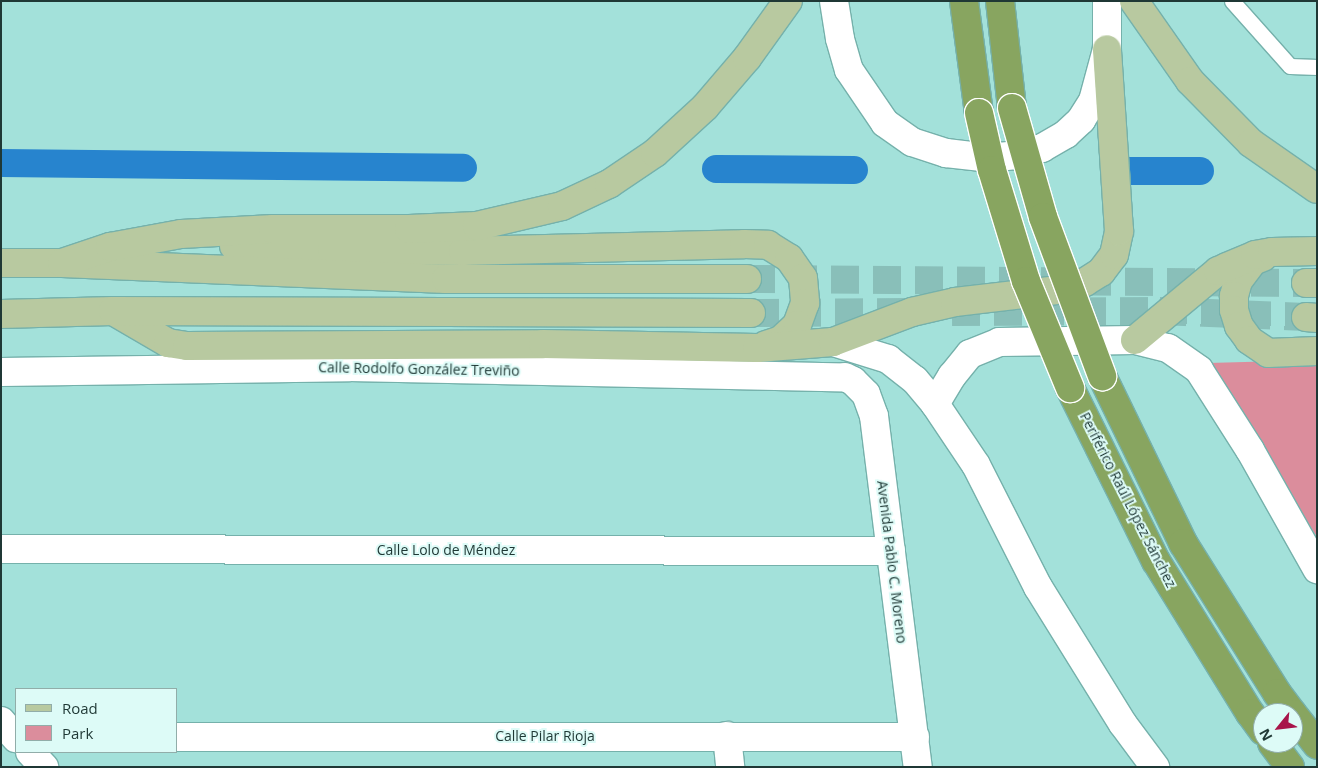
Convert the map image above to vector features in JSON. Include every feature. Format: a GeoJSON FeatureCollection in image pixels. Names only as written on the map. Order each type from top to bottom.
{"type":"FeatureCollection","features":[{"type":"Feature","properties":{"kind":"highway","name":"Periférico Raúl López Sánchez"},"geometry":{"type":"LineString","coordinates":[[964,1],[979,114],[992,170],[1026,281],[1047,335],[1070,388],[1156,561],[1253,715]]}},
{"type":"Feature","properties":{"kind":"highway"},"geometry":{"type":"LineString","coordinates":[[1000,1],[1012,108],[1043,217],[1102,376],[1183,543],[1285,703]]}},
{"type":"Feature","properties":{"kind":"highway"},"geometry":{"type":"LineString","coordinates":[[1303,727],[1317,745]]}},
{"type":"Feature","properties":{"kind":"highway"},"geometry":{"type":"LineString","coordinates":[[1280,753],[1290,767]]}},
{"type":"Feature","properties":{"kind":"main road"},"geometry":{"type":"LineString","coordinates":[[62,263],[110,247],[181,234],[273,229],[409,229],[477,226],[562,206],[609,184],[655,153],[705,107],[747,58],[788,1]]}},
{"type":"Feature","properties":{"kind":"main road"},"geometry":{"type":"LineString","coordinates":[[1134,1],[1190,81],[1251,143],[1317,189]]}},
{"type":"Feature","properties":{"kind":"main road"},"geometry":{"type":"LineString","coordinates":[[113,311],[148,334],[168,343],[187,346],[543,344],[758,348],[833,342],[912,312],[955,302],[1065,289],[1085,282],[1101,272],[1114,255],[1119,231],[1107,50]]}},
{"type":"Feature","properties":{"kind":"main road"},"geometry":{"type":"LineString","coordinates":[[181,234],[207,243],[225,245],[332,250],[463,251],[768,245],[789,258],[803,278],[805,303],[796,325],[781,340],[758,348]]}},
{"type":"Feature","properties":{"kind":"main road"},"geometry":{"type":"LineString","coordinates":[[1135,340],[1218,271],[1255,255],[1272,252],[1317,252]]}},
{"type":"Feature","properties":{"kind":"main road"},"geometry":{"type":"LineString","coordinates":[[1272,252],[1253,261],[1238,281],[1234,296],[1234,310],[1239,326],[1249,340],[1268,353],[1317,352]]}},
{"type":"Feature","properties":{"kind":"main road"},"geometry":{"type":"LineString","coordinates":[[1,263],[62,263],[446,279],[747,279]]}},
{"type":"Feature","properties":{"kind":"main road"},"geometry":{"type":"LineString","coordinates":[[1,314],[113,311],[751,312]]}},
{"type":"Feature","properties":{"kind":"street"},"geometry":{"type":"LineString","coordinates":[[834,1],[840,38],[850,70],[885,123],[912,142],[946,154],[989,158],[1016,155],[1042,148],[1066,134],[1081,120],[1093,101],[1107,50],[1107,1]]}},
{"type":"Feature","properties":{"kind":"street"},"geometry":{"type":"LineString","coordinates":[[935,404],[952,376],[970,354],[999,342],[1135,340],[1168,348],[1199,370],[1250,450],[1317,569]]}},
{"type":"Feature","properties":{"kind":"street"},"geometry":{"type":"LineString","coordinates":[[833,342],[888,359],[915,380],[935,404],[976,466],[1038,587],[1123,724],[1155,767]]}},
{"type":"Feature","properties":{"kind":"street","name":"Calle Rodolfo González Treviño"},"geometry":{"type":"LineString","coordinates":[[1,372],[349,367],[837,376]]}},
{"type":"Feature","properties":{"kind":"street","name":"Avenida Pablo C. Moreno"},"geometry":{"type":"LineString","coordinates":[[837,376],[845,377],[860,388],[874,416],[918,767]]}},
{"type":"Feature","properties":{"kind":"street","name":"Calle Lolo de Méndez"},"geometry":{"type":"LineString","coordinates":[[1,549],[891,551]]}},
{"type":"Feature","properties":{"kind":"street"},"geometry":{"type":"LineString","coordinates":[[1,720],[15,736]]}},
{"type":"Feature","properties":{"kind":"street"},"geometry":{"type":"LineString","coordinates":[[727,736],[730,767]]}},
{"type":"Feature","properties":{"kind":"street","name":"Calle Pilar Rioja"},"geometry":{"type":"LineString","coordinates":[[178,737],[915,737]]}},
{"type":"Feature","properties":{"kind":"street"},"geometry":{"type":"LineString","coordinates":[[1,751],[15,738]]}},
{"type":"Feature","properties":{"kind":"street"},"geometry":{"type":"LineString","coordinates":[[31,753],[44,767]]}},
{"type":"Feature","properties":{"kind":"lane"},"geometry":{"type":"LineString","coordinates":[[1232,1],[1290,66],[1317,67]]}},
{"type":"Feature","properties":{"kind":"green space"},"geometry":{"type":"Polygon","coordinates":[[[1317,360],[1317,537],[1208,363],[1317,360]]]}},
{"type":"Feature","properties":{"kind":"waterway"},"geometry":{"type":"LineString","coordinates":[[1,163],[463,168]]}},
{"type":"Feature","properties":{"kind":"waterway"},"geometry":{"type":"LineString","coordinates":[[716,169],[854,170]]}},
{"type":"Feature","properties":{"kind":"waterway"},"geometry":{"type":"LineString","coordinates":[[1126,171],[1200,171]]}},
{"type":"Feature","properties":{"kind":"tunnel"},"geometry":{"type":"LineString","coordinates":[[747,279],[1306,283]]}},
{"type":"Feature","properties":{"kind":"tunnel"},"geometry":{"type":"LineString","coordinates":[[952,312],[1159,311],[1306,317]]}},
{"type":"Feature","properties":{"kind":"tunnel"},"geometry":{"type":"LineString","coordinates":[[751,313],[909,312]]}}]}
